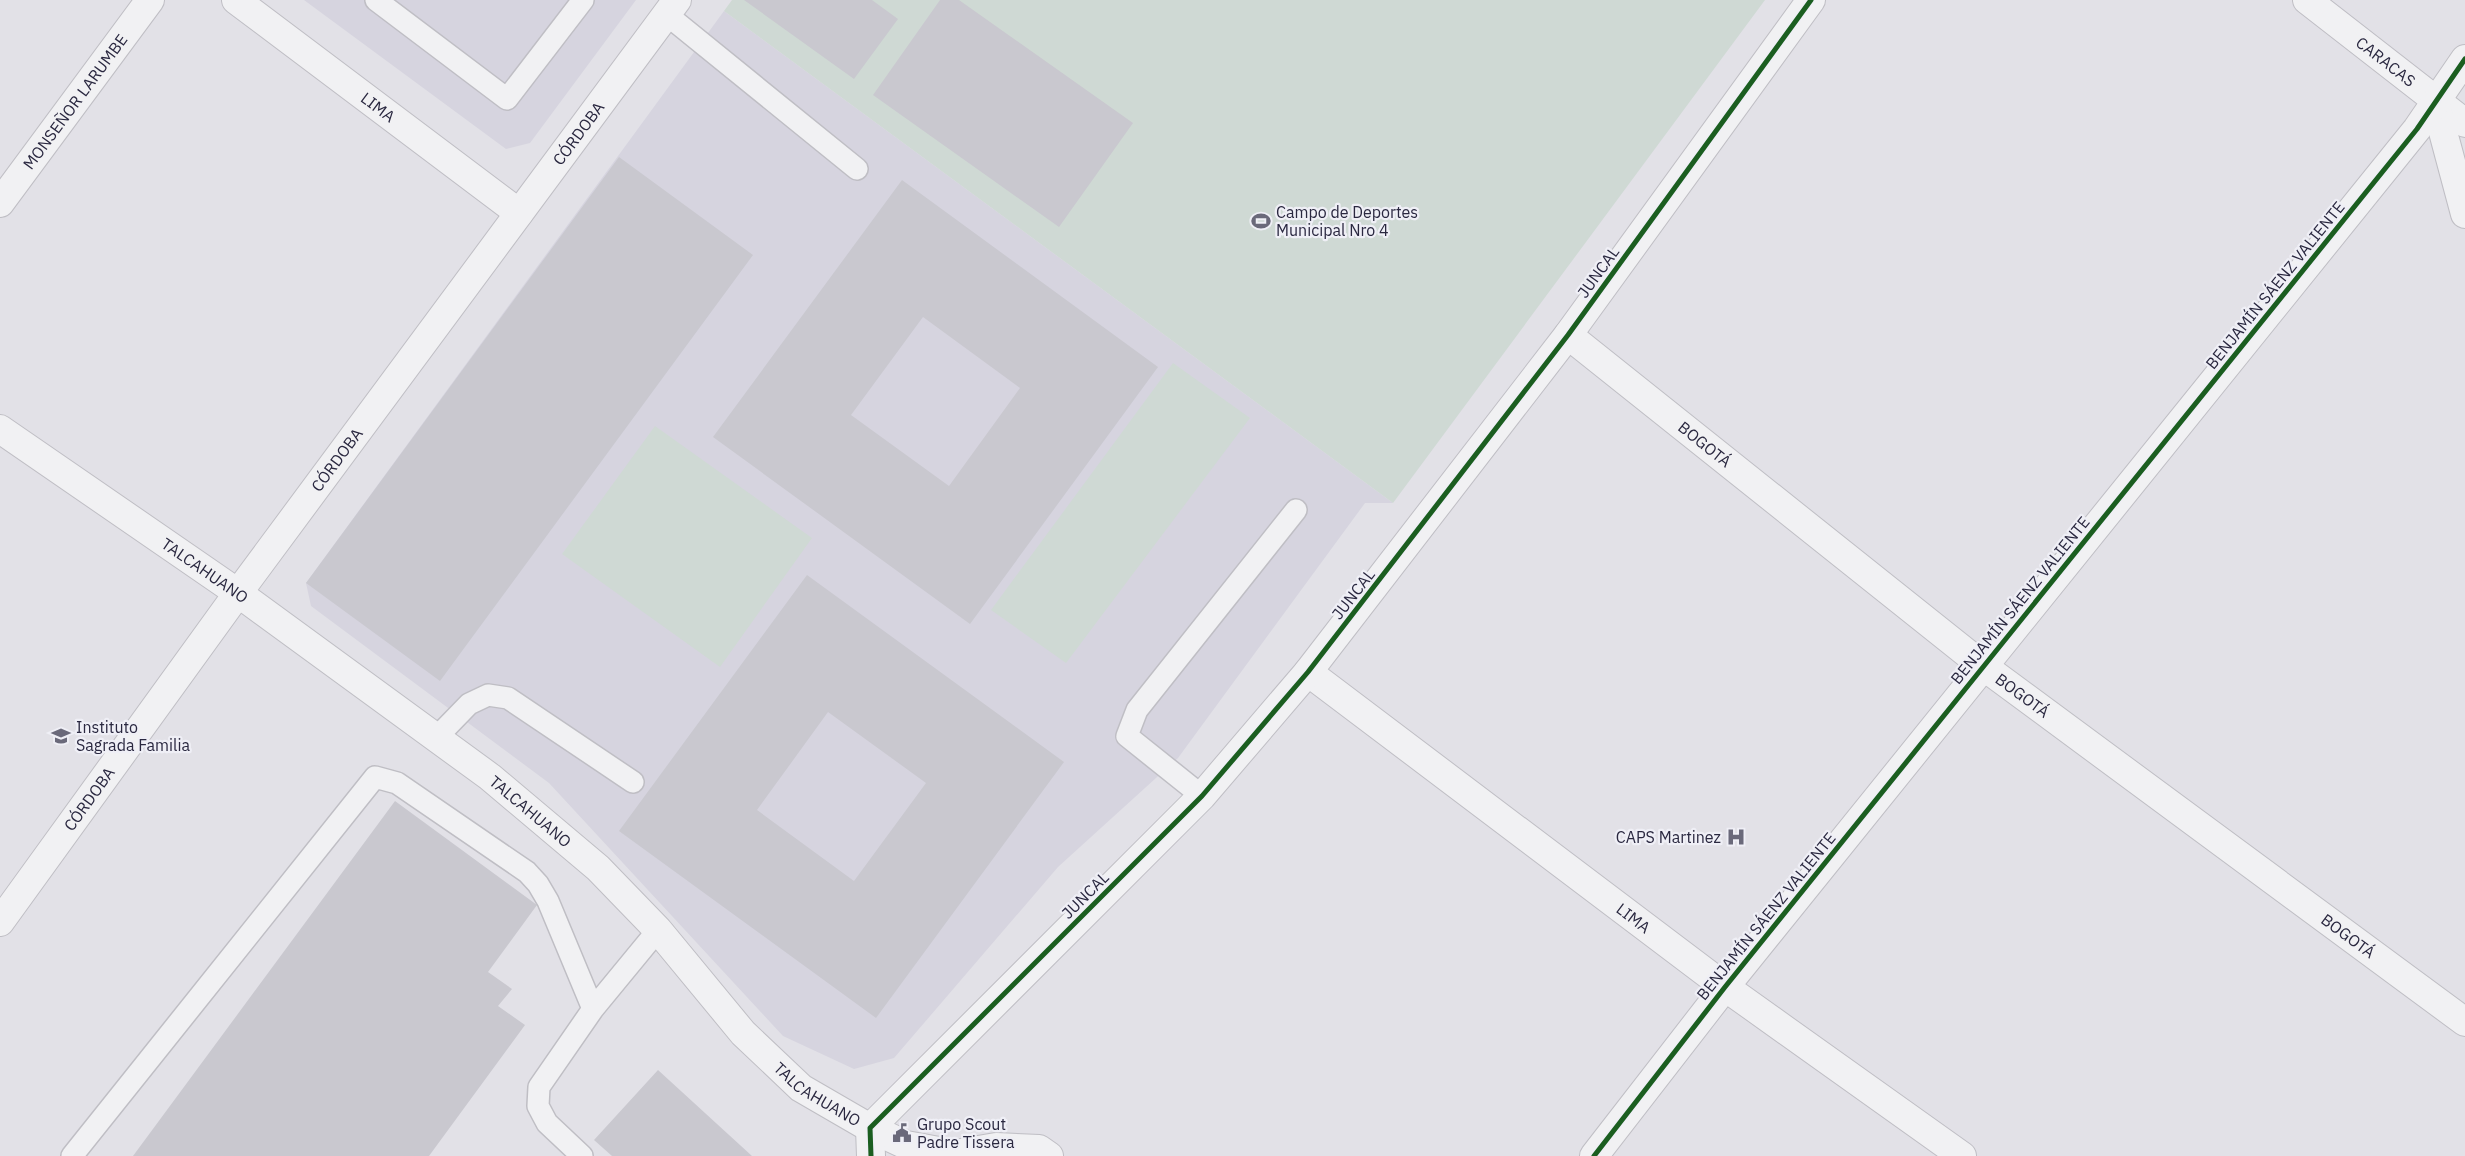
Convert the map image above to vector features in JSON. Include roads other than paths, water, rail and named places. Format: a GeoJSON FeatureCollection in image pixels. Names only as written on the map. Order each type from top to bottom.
{"type":"FeatureCollection","features":[{"type":"Feature","properties":{"kind":"street","name":"MONSEÑOR LARUMBE"},"geometry":{"type":"LineString","coordinates":[[0,203],[150,0]]}},
{"type":"Feature","properties":{"kind":"street","name":"LIMA"},"geometry":{"type":"LineString","coordinates":[[236,0],[519,213]]}},
{"type":"Feature","properties":{"kind":"street","name":"JUNCAL"},"geometry":{"type":"LineString","coordinates":[[870,1128],[1202,796],[1308,672],[1568,335],[1811,0]]}},
{"type":"Feature","properties":{"kind":"street","name":"CARACAS"},"geometry":{"type":"LineString","coordinates":[[2307,0],[2435,102],[2465,122]]}},
{"type":"Feature","properties":{"kind":"street","name":"CÓRDOBA"},"geometry":{"type":"LineString","coordinates":[[0,922],[238,594],[672,7]]}},
{"type":"Feature","properties":{"kind":"street","name":"BENJAMÍN SÁENZ VALIENTE"},"geometry":{"type":"LineString","coordinates":[[1594,1156],[1724,987],[2417,130],[2465,60]]}},
{"type":"Feature","properties":{"kind":"street"},"geometry":{"type":"LineString","coordinates":[[2435,102],[2465,214]]}},
{"type":"Feature","properties":{"kind":"street","name":"BOGOTÁ"},"geometry":{"type":"LineString","coordinates":[[1568,335],[1983,666],[2465,1022]]}},
{"type":"Feature","properties":{"kind":"street","name":"TALCAHUANO"},"geometry":{"type":"LineString","coordinates":[[0,429],[238,594],[490,776],[598,868],[658,930],[743,1033],[801,1088],[870,1128],[906,1145],[955,1154],[996,1147],[1039,1149],[1049,1156]]}},
{"type":"Feature","properties":{"kind":"street","name":"LIMA"},"geometry":{"type":"LineString","coordinates":[[1308,672],[1724,987],[1962,1156]]}},
{"type":"Feature","properties":{"kind":"street"},"geometry":{"type":"LineString","coordinates":[[870,1128],[871,1156]]}},
{"type":"Feature","properties":{"kind":"lane"},"geometry":{"type":"LineString","coordinates":[[376,0],[507,99],[583,0]]}},
{"type":"Feature","properties":{"kind":"lane"},"geometry":{"type":"LineString","coordinates":[[672,7],[856,169]]}},
{"type":"Feature","properties":{"kind":"lane"},"geometry":{"type":"LineString","coordinates":[[1202,796],[1127,736],[1138,710],[1296,510]]}},
{"type":"Feature","properties":{"kind":"lane"},"geometry":{"type":"LineString","coordinates":[[436,738],[469,704],[488,695],[508,698],[633,782]]}},
{"type":"Feature","properties":{"kind":"lane"},"geometry":{"type":"LineString","coordinates":[[72,1156],[375,777],[397,783],[527,872],[538,884],[548,902],[593,1009]]}},
{"type":"Feature","properties":{"kind":"lane"},"geometry":{"type":"LineString","coordinates":[[582,1156],[547,1123],[538,1106],[539,1087],[593,1009],[658,930]]}},
{"type":"Feature","properties":{"kind":"place","name":"Campo de Deportes Municipal Nro 4"},"geometry":{"type":"Point","coordinates":[1261,221]}},
{"type":"Feature","properties":{"kind":"place","name":"Instituto Sagrada Familia"},"geometry":{"type":"Point","coordinates":[61,736]}},
{"type":"Feature","properties":{"kind":"place","name":"CAPS Martinez"},"geometry":{"type":"Point","coordinates":[1736,837]}},
{"type":"Feature","properties":{"kind":"place","name":"Grupo Scout Padre Tissera"},"geometry":{"type":"Point","coordinates":[902,1133]}}]}
